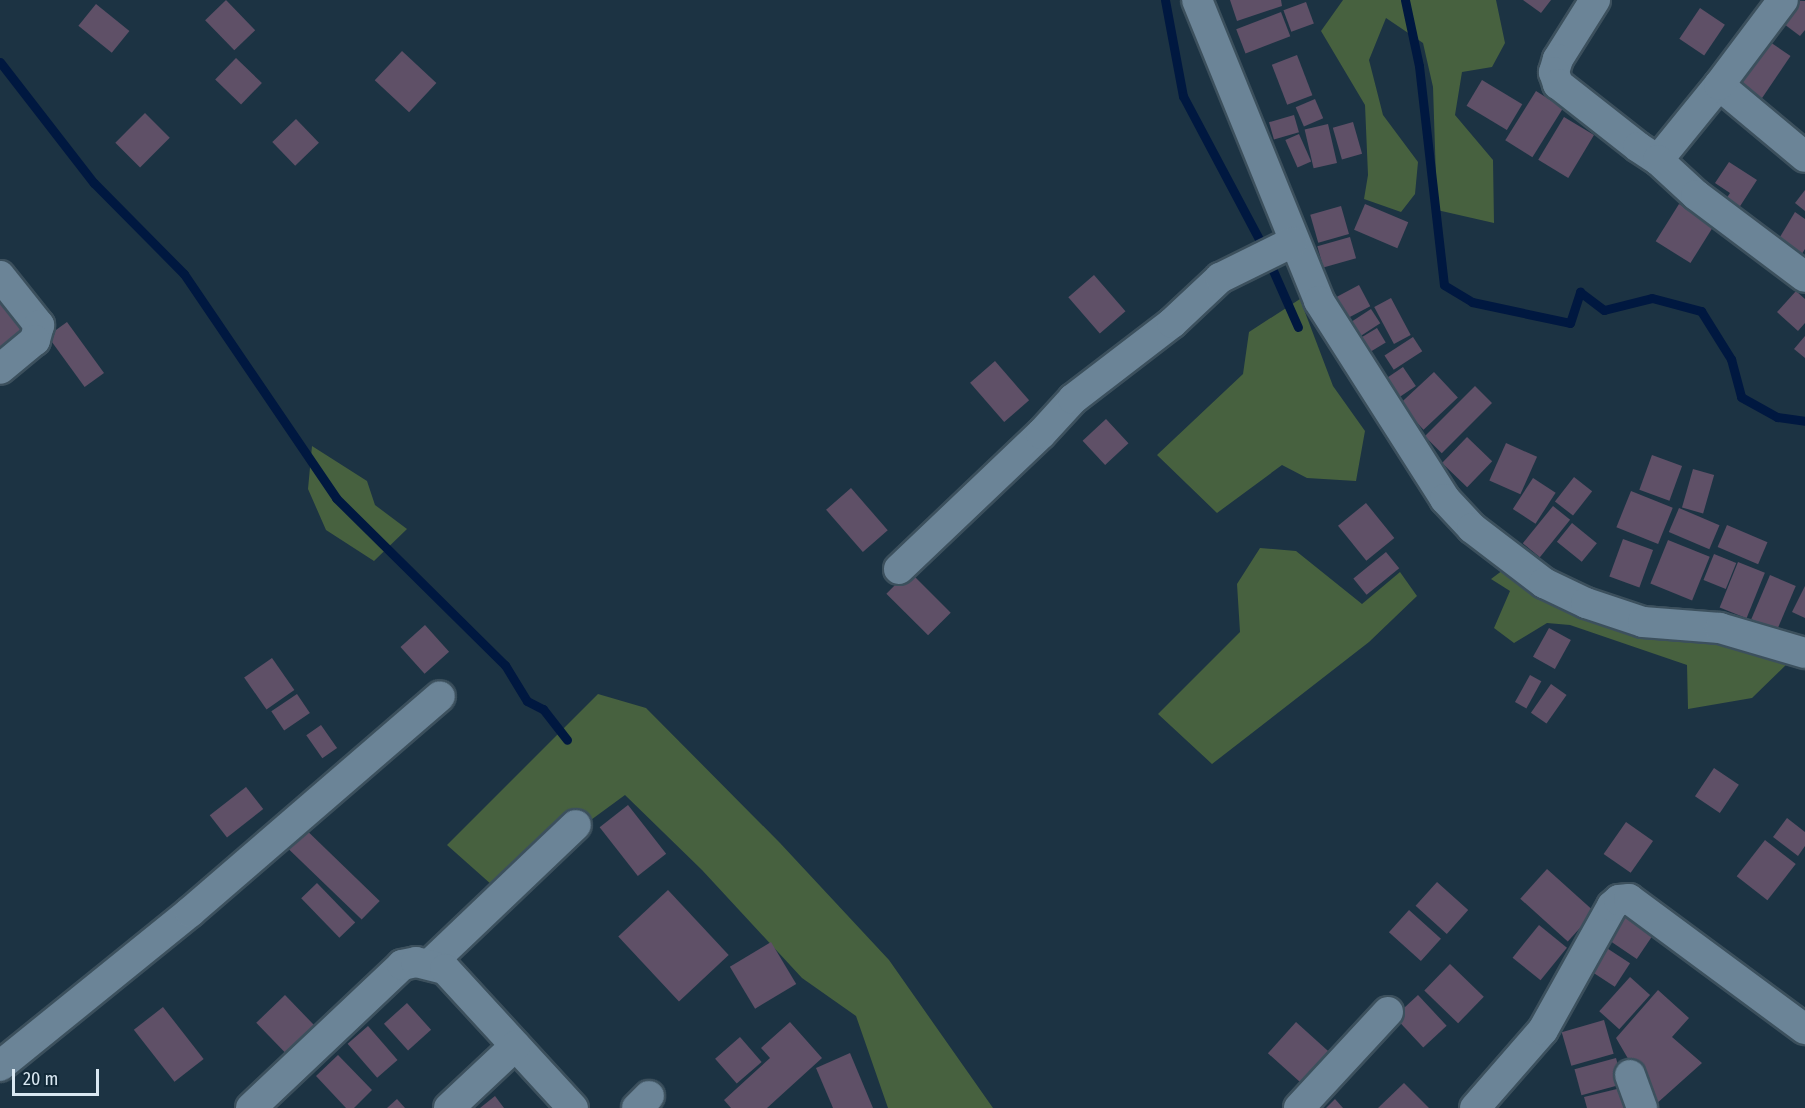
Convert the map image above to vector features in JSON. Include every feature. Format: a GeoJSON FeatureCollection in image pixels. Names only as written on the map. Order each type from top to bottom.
{"type":"FeatureCollection","features":[{"type":"Feature","properties":{"kind":"street"},"geometry":{"type":"LineString","coordinates":[[1197,0],[1253,131],[1293,242],[1319,301],[1445,499],[1504,556],[1544,583],[1586,603],[1643,622],[1720,628],[1805,653]]}},
{"type":"Feature","properties":{"kind":"street"},"geometry":{"type":"LineString","coordinates":[[1595,0],[1557,59],[1554,72],[1558,84],[1658,160],[1696,195],[1805,277]]}},
{"type":"Feature","properties":{"kind":"street"},"geometry":{"type":"LineString","coordinates":[[1658,160],[1719,85],[1782,0]]}},
{"type":"Feature","properties":{"kind":"street"},"geometry":{"type":"LineString","coordinates":[[1719,85],[1805,157]]}},
{"type":"Feature","properties":{"kind":"street"},"geometry":{"type":"LineString","coordinates":[[899,569],[1041,434],[1073,399],[1172,323],[1220,278],[1293,242]]}},
{"type":"Feature","properties":{"kind":"street"},"geometry":{"type":"LineString","coordinates":[[0,276],[39,325],[35,340],[0,369]]}},
{"type":"Feature","properties":{"kind":"street"},"geometry":{"type":"LineString","coordinates":[[0,1066],[190,912],[440,696]]}},
{"type":"Feature","properties":{"kind":"street"},"geometry":{"type":"LineString","coordinates":[[431,963],[576,825]]}},
{"type":"Feature","properties":{"kind":"street"},"geometry":{"type":"LineString","coordinates":[[1475,1108],[1501,1097],[1543,1030],[1612,906],[1619,900],[1629,899],[1805,1029]]}},
{"type":"Feature","properties":{"kind":"street"},"geometry":{"type":"LineString","coordinates":[[251,1108],[402,965],[431,963],[445,969],[573,1108]]}},
{"type":"Feature","properties":{"kind":"street"},"geometry":{"type":"LineString","coordinates":[[1299,1108],[1388,1012]]}},
{"type":"Feature","properties":{"kind":"street"},"geometry":{"type":"LineString","coordinates":[[448,1108],[515,1046]]}},
{"type":"Feature","properties":{"kind":"street"},"geometry":{"type":"LineString","coordinates":[[1630,1075],[1642,1108]]}},
{"type":"Feature","properties":{"kind":"green space"},"geometry":{"type":"Polygon","coordinates":[[[1343,0],[1496,0],[1505,43],[1492,67],[1462,72],[1455,115],[1493,160],[1494,223],[1437,210],[1433,87],[1423,43],[1386,18],[1369,60],[1383,115],[1418,162],[1415,194],[1401,212],[1364,199],[1368,175],[1365,105],[1321,31],[1343,0]]]}},
{"type":"Feature","properties":{"kind":"green space"},"geometry":{"type":"Polygon","coordinates":[[[1300,299],[1333,386],[1365,431],[1356,481],[1307,478],[1282,465],[1217,513],[1157,455],[1243,374],[1249,332],[1300,299]]]}},
{"type":"Feature","properties":{"kind":"green space"},"geometry":{"type":"Polygon","coordinates":[[[312,446],[367,481],[375,505],[407,529],[374,561],[326,530],[308,489],[312,446]]]}},
{"type":"Feature","properties":{"kind":"green space"},"geometry":{"type":"Polygon","coordinates":[[[1260,548],[1296,551],[1362,604],[1400,572],[1417,596],[1369,642],[1212,764],[1158,714],[1240,632],[1237,584],[1260,548]]]}},
{"type":"Feature","properties":{"kind":"green space"},"geometry":{"type":"Polygon","coordinates":[[[1503,570],[1632,631],[1738,647],[1788,663],[1752,698],[1688,709],[1687,665],[1570,625],[1547,623],[1514,643],[1494,628],[1510,591],[1491,579],[1503,570]]]}},
{"type":"Feature","properties":{"kind":"green space"},"geometry":{"type":"Polygon","coordinates":[[[598,694],[646,708],[780,843],[889,960],[993,1108],[888,1108],[856,1016],[802,978],[702,870],[625,795],[554,847],[501,893],[447,845],[598,694]]]}},
{"type":"Feature","properties":{"kind":"building"},"geometry":{"type":"Polygon","coordinates":[[[226,0],[255,30],[234,50],[205,20],[226,0]]]}},
{"type":"Feature","properties":{"kind":"building"},"geometry":{"type":"Polygon","coordinates":[[[1230,0],[1281,0],[1282,6],[1237,21],[1230,0]]]}},
{"type":"Feature","properties":{"kind":"building"},"geometry":{"type":"Polygon","coordinates":[[[1523,0],[1551,0],[1541,13],[1523,0]]]}},
{"type":"Feature","properties":{"kind":"building"},"geometry":{"type":"Polygon","coordinates":[[[1784,0],[1805,1],[1805,30],[1800,36],[1772,15],[1784,0]]]}},
{"type":"Feature","properties":{"kind":"building"},"geometry":{"type":"Polygon","coordinates":[[[1306,2],[1314,24],[1291,32],[1283,10],[1306,2]]]}},
{"type":"Feature","properties":{"kind":"building"},"geometry":{"type":"Polygon","coordinates":[[[96,4],[129,31],[112,53],[78,26],[96,4]]]}},
{"type":"Feature","properties":{"kind":"building"},"geometry":{"type":"Polygon","coordinates":[[[1700,8],[1725,25],[1704,55],[1679,39],[1700,8]]]}},
{"type":"Feature","properties":{"kind":"building"},"geometry":{"type":"Polygon","coordinates":[[[1281,12],[1290,36],[1246,53],[1236,29],[1281,12]]]}},
{"type":"Feature","properties":{"kind":"building"},"geometry":{"type":"Polygon","coordinates":[[[1764,38],[1791,56],[1759,102],[1733,84],[1764,38]]]}},
{"type":"Feature","properties":{"kind":"building"},"geometry":{"type":"Polygon","coordinates":[[[402,51],[436,83],[409,112],[375,80],[402,51]]]}},
{"type":"Feature","properties":{"kind":"building"},"geometry":{"type":"Polygon","coordinates":[[[1297,55],[1312,95],[1287,105],[1272,65],[1297,55]]]}},
{"type":"Feature","properties":{"kind":"building"},"geometry":{"type":"Polygon","coordinates":[[[236,58],[262,83],[241,105],[215,80],[236,58]]]}},
{"type":"Feature","properties":{"kind":"building"},"geometry":{"type":"Polygon","coordinates":[[[1482,80],[1522,104],[1507,130],[1467,106],[1482,80]]]}},
{"type":"Feature","properties":{"kind":"building"},"geometry":{"type":"Polygon","coordinates":[[[1536,91],[1563,108],[1532,157],[1505,140],[1536,91]]]}},
{"type":"Feature","properties":{"kind":"building"},"geometry":{"type":"Polygon","coordinates":[[[1315,99],[1323,118],[1304,127],[1296,107],[1315,99]]]}},
{"type":"Feature","properties":{"kind":"building"},"geometry":{"type":"Polygon","coordinates":[[[145,113],[170,138],[140,167],[115,143],[145,113]]]}},
{"type":"Feature","properties":{"kind":"building"},"geometry":{"type":"Polygon","coordinates":[[[1294,115],[1299,132],[1274,139],[1269,122],[1294,115]]]}},
{"type":"Feature","properties":{"kind":"building"},"geometry":{"type":"Polygon","coordinates":[[[1564,117],[1594,135],[1568,178],[1538,160],[1564,117]]]}},
{"type":"Feature","properties":{"kind":"building"},"geometry":{"type":"Polygon","coordinates":[[[296,119],[319,143],[295,166],[272,142],[296,119]]]}},
{"type":"Feature","properties":{"kind":"building"},"geometry":{"type":"Polygon","coordinates":[[[1353,122],[1362,154],[1342,160],[1333,128],[1353,122]]]}},
{"type":"Feature","properties":{"kind":"building"},"geometry":{"type":"Polygon","coordinates":[[[1328,124],[1337,163],[1314,168],[1305,129],[1328,124]]]}},
{"type":"Feature","properties":{"kind":"building"},"geometry":{"type":"Polygon","coordinates":[[[1299,134],[1311,161],[1297,168],[1285,140],[1299,134]]]}},
{"type":"Feature","properties":{"kind":"building"},"geometry":{"type":"Polygon","coordinates":[[[1729,162],[1757,180],[1735,214],[1722,205],[1730,193],[1715,183],[1729,162]]]}},
{"type":"Feature","properties":{"kind":"building"},"geometry":{"type":"Polygon","coordinates":[[[1805,190],[1805,211],[1795,203],[1805,190]]]}},
{"type":"Feature","properties":{"kind":"building"},"geometry":{"type":"Polygon","coordinates":[[[1365,204],[1408,222],[1397,248],[1354,230],[1365,204]]]}},
{"type":"Feature","properties":{"kind":"building"},"geometry":{"type":"Polygon","coordinates":[[[1679,204],[1714,226],[1690,263],[1656,241],[1679,204]]]}},
{"type":"Feature","properties":{"kind":"building"},"geometry":{"type":"Polygon","coordinates":[[[1341,206],[1349,234],[1318,243],[1310,215],[1341,206]]]}},
{"type":"Feature","properties":{"kind":"building"},"geometry":{"type":"Polygon","coordinates":[[[1795,212],[1805,219],[1805,249],[1800,257],[1777,242],[1795,212]]]}},
{"type":"Feature","properties":{"kind":"building"},"geometry":{"type":"Polygon","coordinates":[[[1350,237],[1356,258],[1323,268],[1317,246],[1350,237]]]}},
{"type":"Feature","properties":{"kind":"building"},"geometry":{"type":"Polygon","coordinates":[[[1094,275],[1125,311],[1100,334],[1068,297],[1094,275]]]}},
{"type":"Feature","properties":{"kind":"building"},"geometry":{"type":"Polygon","coordinates":[[[1359,285],[1370,306],[1339,323],[1328,301],[1359,285]]]}},
{"type":"Feature","properties":{"kind":"building"},"geometry":{"type":"Polygon","coordinates":[[[1796,291],[1805,299],[1805,323],[1798,331],[1777,312],[1796,291]]]}},
{"type":"Feature","properties":{"kind":"building"},"geometry":{"type":"Polygon","coordinates":[[[0,294],[28,330],[0,351],[0,294]]]}},
{"type":"Feature","properties":{"kind":"building"},"geometry":{"type":"Polygon","coordinates":[[[1391,298],[1411,335],[1394,344],[1374,307],[1391,298]]]}},
{"type":"Feature","properties":{"kind":"building"},"geometry":{"type":"Polygon","coordinates":[[[1371,309],[1380,323],[1353,341],[1343,327],[1371,309]]]}},
{"type":"Feature","properties":{"kind":"building"},"geometry":{"type":"Polygon","coordinates":[[[67,322],[104,373],[85,387],[48,336],[67,322]]]}},
{"type":"Feature","properties":{"kind":"building"},"geometry":{"type":"Polygon","coordinates":[[[1377,328],[1386,343],[1362,357],[1353,342],[1377,328]]]}},
{"type":"Feature","properties":{"kind":"building"},"geometry":{"type":"Polygon","coordinates":[[[1805,336],[1805,358],[1794,349],[1805,336]]]}},
{"type":"Feature","properties":{"kind":"building"},"geometry":{"type":"Polygon","coordinates":[[[1413,337],[1422,351],[1394,370],[1384,356],[1413,337]]]}},
{"type":"Feature","properties":{"kind":"building"},"geometry":{"type":"Polygon","coordinates":[[[995,361],[1029,400],[1004,422],[970,383],[995,361]]]}},
{"type":"Feature","properties":{"kind":"building"},"geometry":{"type":"Polygon","coordinates":[[[1403,367],[1416,386],[1396,399],[1383,380],[1403,367]]]}},
{"type":"Feature","properties":{"kind":"building"},"geometry":{"type":"Polygon","coordinates":[[[1434,372],[1458,398],[1423,430],[1400,404],[1434,372]]]}},
{"type":"Feature","properties":{"kind":"building"},"geometry":{"type":"Polygon","coordinates":[[[1475,386],[1492,403],[1442,453],[1425,436],[1475,386]]]}},
{"type":"Feature","properties":{"kind":"building"},"geometry":{"type":"Polygon","coordinates":[[[1106,419],[1129,443],[1105,465],[1083,441],[1106,419]]]}},
{"type":"Feature","properties":{"kind":"building"},"geometry":{"type":"Polygon","coordinates":[[[1467,437],[1492,461],[1467,487],[1442,463],[1467,437]]]}},
{"type":"Feature","properties":{"kind":"building"},"geometry":{"type":"Polygon","coordinates":[[[1506,443],[1537,457],[1520,494],[1489,480],[1506,443]]]}},
{"type":"Feature","properties":{"kind":"building"},"geometry":{"type":"Polygon","coordinates":[[[1652,455],[1682,466],[1669,501],[1639,490],[1652,455]]]}},
{"type":"Feature","properties":{"kind":"building"},"geometry":{"type":"Polygon","coordinates":[[[1693,469],[1714,475],[1703,514],[1682,507],[1693,469]]]}},
{"type":"Feature","properties":{"kind":"building"},"geometry":{"type":"Polygon","coordinates":[[[1574,477],[1592,491],[1573,516],[1555,501],[1574,477]]]}},
{"type":"Feature","properties":{"kind":"building"},"geometry":{"type":"Polygon","coordinates":[[[1533,478],[1556,493],[1535,524],[1513,509],[1533,478]]]}},
{"type":"Feature","properties":{"kind":"building"},"geometry":{"type":"Polygon","coordinates":[[[851,488],[888,530],[863,552],[826,510],[851,488]]]}},
{"type":"Feature","properties":{"kind":"building"},"geometry":{"type":"Polygon","coordinates":[[[1631,491],[1673,508],[1658,544],[1616,527],[1631,491]]]}},
{"type":"Feature","properties":{"kind":"building"},"geometry":{"type":"Polygon","coordinates":[[[1366,503],[1394,538],[1366,561],[1338,526],[1366,503]]]}},
{"type":"Feature","properties":{"kind":"building"},"geometry":{"type":"Polygon","coordinates":[[[1553,506],[1570,520],[1540,557],[1523,543],[1553,506]]]}},
{"type":"Feature","properties":{"kind":"building"},"geometry":{"type":"Polygon","coordinates":[[[1679,508],[1720,525],[1709,549],[1669,532],[1679,508]]]}},
{"type":"Feature","properties":{"kind":"building"},"geometry":{"type":"Polygon","coordinates":[[[1572,523],[1597,543],[1582,562],[1557,542],[1572,523]]]}},
{"type":"Feature","properties":{"kind":"building"},"geometry":{"type":"Polygon","coordinates":[[[1727,525],[1768,542],[1758,564],[1718,547],[1727,525]]]}},
{"type":"Feature","properties":{"kind":"building"},"geometry":{"type":"Polygon","coordinates":[[[1623,539],[1653,550],[1639,588],[1609,577],[1623,539]]]}},
{"type":"Feature","properties":{"kind":"building"},"geometry":{"type":"Polygon","coordinates":[[[1668,540],[1710,557],[1692,600],[1650,584],[1668,540]]]}},
{"type":"Feature","properties":{"kind":"building"},"geometry":{"type":"Polygon","coordinates":[[[1386,552],[1399,568],[1367,595],[1353,578],[1386,552]]]}},
{"type":"Feature","properties":{"kind":"building"},"geometry":{"type":"Polygon","coordinates":[[[1714,554],[1736,563],[1726,589],[1704,580],[1714,554]]]}},
{"type":"Feature","properties":{"kind":"building"},"geometry":{"type":"Polygon","coordinates":[[[1738,562],[1765,573],[1747,618],[1720,607],[1738,562]]]}},
{"type":"Feature","properties":{"kind":"building"},"geometry":{"type":"Polygon","coordinates":[[[909,571],[951,613],[928,635],[886,594],[909,571]]]}},
{"type":"Feature","properties":{"kind":"building"},"geometry":{"type":"Polygon","coordinates":[[[1770,575],[1796,586],[1777,630],[1751,619],[1770,575]]]}},
{"type":"Feature","properties":{"kind":"building"},"geometry":{"type":"Polygon","coordinates":[[[1805,586],[1805,618],[1792,612],[1805,586]]]}},
{"type":"Feature","properties":{"kind":"building"},"geometry":{"type":"Polygon","coordinates":[[[425,625],[449,652],[425,674],[400,647],[425,625]]]}},
{"type":"Feature","properties":{"kind":"building"},"geometry":{"type":"Polygon","coordinates":[[[1549,628],[1571,640],[1555,669],[1533,657],[1549,628]]]}},
{"type":"Feature","properties":{"kind":"building"},"geometry":{"type":"Polygon","coordinates":[[[272,658],[294,690],[267,709],[244,678],[272,658]]]}},
{"type":"Feature","properties":{"kind":"building"},"geometry":{"type":"Polygon","coordinates":[[[1530,675],[1541,681],[1526,708],[1515,702],[1530,675]]]}},
{"type":"Feature","properties":{"kind":"building"},"geometry":{"type":"Polygon","coordinates":[[[1551,684],[1567,695],[1546,724],[1531,713],[1551,684]]]}},
{"type":"Feature","properties":{"kind":"building"},"geometry":{"type":"Polygon","coordinates":[[[297,694],[310,713],[284,730],[271,711],[297,694]]]}},
{"type":"Feature","properties":{"kind":"building"},"geometry":{"type":"Polygon","coordinates":[[[321,725],[337,748],[322,758],[306,735],[321,725]]]}},
{"type":"Feature","properties":{"kind":"building"},"geometry":{"type":"Polygon","coordinates":[[[1714,768],[1739,785],[1720,813],[1695,796],[1714,768]]]}},
{"type":"Feature","properties":{"kind":"building"},"geometry":{"type":"Polygon","coordinates":[[[246,787],[263,809],[227,837],[210,815],[246,787]]]}},
{"type":"Feature","properties":{"kind":"building"},"geometry":{"type":"Polygon","coordinates":[[[628,805],[666,854],[638,876],[600,827],[628,805]]]}},
{"type":"Feature","properties":{"kind":"building"},"geometry":{"type":"Polygon","coordinates":[[[1787,818],[1805,832],[1805,846],[1798,856],[1773,837],[1787,818]]]}},
{"type":"Feature","properties":{"kind":"building"},"geometry":{"type":"Polygon","coordinates":[[[297,821],[380,901],[362,920],[279,840],[297,821]]]}},
{"type":"Feature","properties":{"kind":"building"},"geometry":{"type":"Polygon","coordinates":[[[1626,822],[1653,841],[1631,873],[1604,854],[1626,822]]]}},
{"type":"Feature","properties":{"kind":"building"},"geometry":{"type":"Polygon","coordinates":[[[1765,840],[1796,864],[1767,900],[1737,876],[1765,840]]]}},
{"type":"Feature","properties":{"kind":"building"},"geometry":{"type":"Polygon","coordinates":[[[1547,869],[1595,912],[1568,942],[1520,899],[1547,869]]]}},
{"type":"Feature","properties":{"kind":"building"},"geometry":{"type":"Polygon","coordinates":[[[1437,882],[1468,910],[1447,934],[1416,906],[1437,882]]]}},
{"type":"Feature","properties":{"kind":"building"},"geometry":{"type":"Polygon","coordinates":[[[317,883],[355,923],[339,938],[301,898],[317,883]]]}},
{"type":"Feature","properties":{"kind":"building"},"geometry":{"type":"Polygon","coordinates":[[[668,890],[729,955],[679,1001],[618,936],[668,890]]]}},
{"type":"Feature","properties":{"kind":"building"},"geometry":{"type":"Polygon","coordinates":[[[1409,910],[1441,939],[1421,961],[1389,932],[1409,910]]]}},
{"type":"Feature","properties":{"kind":"building"},"geometry":{"type":"Polygon","coordinates":[[[1619,912],[1653,935],[1637,959],[1603,936],[1619,912]]]}},
{"type":"Feature","properties":{"kind":"building"},"geometry":{"type":"Polygon","coordinates":[[[1539,925],[1567,948],[1541,980],[1513,958],[1539,925]]]}},
{"type":"Feature","properties":{"kind":"building"},"geometry":{"type":"Polygon","coordinates":[[[771,942],[796,984],[755,1009],[730,967],[771,942]]]}},
{"type":"Feature","properties":{"kind":"building"},"geometry":{"type":"Polygon","coordinates":[[[1599,943],[1630,963],[1615,987],[1584,966],[1599,943]]]}},
{"type":"Feature","properties":{"kind":"building"},"geometry":{"type":"Polygon","coordinates":[[[1450,964],[1484,997],[1458,1023],[1424,991],[1450,964]]]}},
{"type":"Feature","properties":{"kind":"building"},"geometry":{"type":"Polygon","coordinates":[[[1630,977],[1650,995],[1619,1029],[1599,1011],[1630,977]]]}},
{"type":"Feature","properties":{"kind":"building"},"geometry":{"type":"Polygon","coordinates":[[[1658,990],[1689,1018],[1672,1037],[1702,1063],[1655,1105],[1616,1038],[1658,990]]]}},
{"type":"Feature","properties":{"kind":"building"},"geometry":{"type":"Polygon","coordinates":[[[285,995],[323,1035],[294,1062],[256,1023],[285,995]]]}},
{"type":"Feature","properties":{"kind":"building"},"geometry":{"type":"Polygon","coordinates":[[[1418,995],[1447,1026],[1423,1048],[1395,1017],[1418,995]]]}},
{"type":"Feature","properties":{"kind":"building"},"geometry":{"type":"Polygon","coordinates":[[[407,1003],[431,1030],[408,1050],[384,1024],[407,1003]]]}},
{"type":"Feature","properties":{"kind":"building"},"geometry":{"type":"Polygon","coordinates":[[[163,1007],[204,1059],[174,1082],[134,1030],[163,1007]]]}},
{"type":"Feature","properties":{"kind":"building"},"geometry":{"type":"Polygon","coordinates":[[[1604,1020],[1614,1054],[1571,1066],[1562,1032],[1604,1020]]]}},
{"type":"Feature","properties":{"kind":"building"},"geometry":{"type":"Polygon","coordinates":[[[790,1022],[822,1058],[767,1108],[731,1108],[724,1100],[770,1058],[761,1048],[790,1022]]]}},
{"type":"Feature","properties":{"kind":"building"},"geometry":{"type":"Polygon","coordinates":[[[1296,1022],[1334,1056],[1306,1087],[1268,1053],[1296,1022]]]}},
{"type":"Feature","properties":{"kind":"building"},"geometry":{"type":"Polygon","coordinates":[[[368,1026],[398,1060],[377,1078],[348,1044],[368,1026]]]}},
{"type":"Feature","properties":{"kind":"building"},"geometry":{"type":"Polygon","coordinates":[[[740,1037],[762,1062],[737,1084],[715,1059],[740,1037]]]}},
{"type":"Feature","properties":{"kind":"building"},"geometry":{"type":"Polygon","coordinates":[[[850,1053],[873,1108],[833,1108],[816,1068],[850,1053]]]}},
{"type":"Feature","properties":{"kind":"building"},"geometry":{"type":"Polygon","coordinates":[[[338,1055],[372,1090],[354,1108],[346,1108],[316,1076],[338,1055]]]}},
{"type":"Feature","properties":{"kind":"building"},"geometry":{"type":"Polygon","coordinates":[[[1616,1058],[1623,1084],[1581,1095],[1574,1069],[1616,1058]]]}},
{"type":"Feature","properties":{"kind":"building"},"geometry":{"type":"Polygon","coordinates":[[[1404,1083],[1429,1108],[1378,1108],[1404,1083]]]}},
{"type":"Feature","properties":{"kind":"building"},"geometry":{"type":"Polygon","coordinates":[[[1621,1088],[1625,1108],[1587,1108],[1584,1097],[1621,1088]]]}},
{"type":"Feature","properties":{"kind":"building"},"geometry":{"type":"Polygon","coordinates":[[[495,1096],[504,1108],[480,1108],[495,1096]]]}},
{"type":"Feature","properties":{"kind":"building"},"geometry":{"type":"Polygon","coordinates":[[[397,1099],[405,1108],[387,1108],[397,1099]]]}},
{"type":"Feature","properties":{"kind":"building"},"geometry":{"type":"Polygon","coordinates":[[[1335,1099],[1343,1108],[1326,1108],[1335,1099]]]}},
{"type":"Feature","properties":{"kind":"waterway"},"geometry":{"type":"LineString","coordinates":[[1165,0],[1183,96],[1260,241],[1298,327]]}},
{"type":"Feature","properties":{"kind":"waterway"},"geometry":{"type":"LineString","coordinates":[[1405,0],[1419,66],[1444,285],[1472,302],[1570,323],[1580,292],[1604,310],[1652,298],[1701,311],[1731,359],[1741,397],[1777,417],[1805,421]]}},
{"type":"Feature","properties":{"kind":"waterway"},"geometry":{"type":"LineString","coordinates":[[0,62],[94,183],[184,274],[336,498],[505,665],[527,701],[543,709],[567,740]]}}]}
